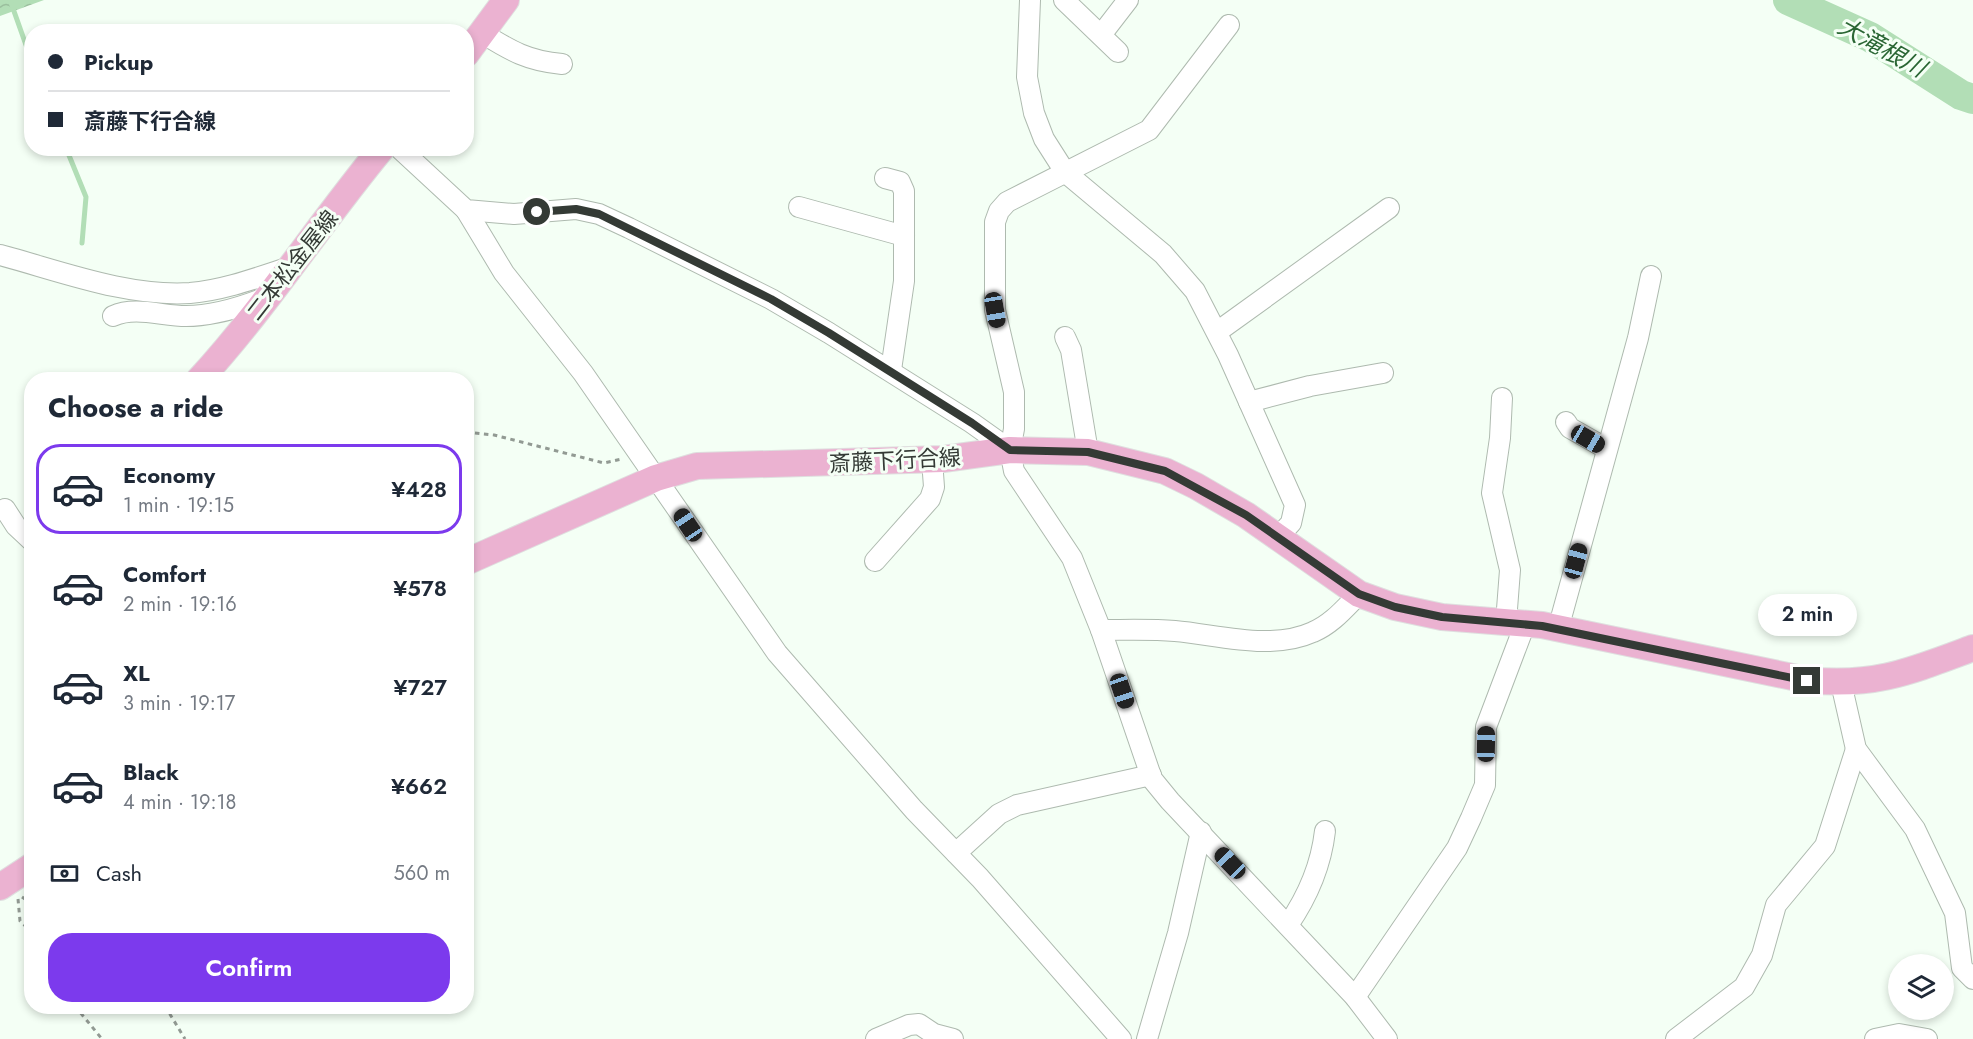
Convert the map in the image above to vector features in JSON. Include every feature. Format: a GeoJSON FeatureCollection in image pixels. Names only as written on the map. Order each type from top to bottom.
{"type":"FeatureCollection","features":[{"type":"Feature","properties":{"kind":"main road"},"geometry":{"type":"LineString","coordinates":[[474,44],[506,0]]}},
{"type":"Feature","properties":{"kind":"main road","name":"二本松金屋線"},"geometry":{"type":"LineString","coordinates":[[206,372],[293,267],[375,156]]}},
{"type":"Feature","properties":{"kind":"main road","name":"斎藤下行合線"},"geometry":{"type":"LineString","coordinates":[[474,558],[656,478],[697,466],[932,459],[1010,450],[1088,452],[1165,471],[1222,501],[1359,594],[1395,607],[1442,617],[1558,629],[1807,681],[1841,684],[1876,680],[1973,648]]}},
{"type":"Feature","properties":{"kind":"main road"},"geometry":{"type":"LineString","coordinates":[[0,887],[24,871]]}},
{"type":"Feature","properties":{"kind":"street"},"geometry":{"type":"LineString","coordinates":[[1030,0],[1027,77],[1034,113],[1044,139],[1065,172],[1181,273],[1195,291],[1217,332],[1295,505],[1291,523],[1277,538]]}},
{"type":"Feature","properties":{"kind":"street"},"geometry":{"type":"LineString","coordinates":[[1064,0],[1118,52]]}},
{"type":"Feature","properties":{"kind":"street"},"geometry":{"type":"LineString","coordinates":[[1101,35],[1128,0]]}},
{"type":"Feature","properties":{"kind":"street"},"geometry":{"type":"LineString","coordinates":[[1228,25],[1149,130],[1007,202],[999,212],[995,222],[995,310],[1014,402],[1014,429],[1010,450],[1014,471],[1072,558],[1101,630],[1151,775],[1170,801],[1355,997],[1387,1039]]}},
{"type":"Feature","properties":{"kind":"street"},"geometry":{"type":"LineString","coordinates":[[482,33],[518,55],[538,62],[562,64]]}},
{"type":"Feature","properties":{"kind":"street"},"geometry":{"type":"LineString","coordinates":[[408,156],[466,210],[504,273],[583,373],[777,653],[914,810],[956,853],[1120,1039]]}},
{"type":"Feature","properties":{"kind":"street"},"geometry":{"type":"LineString","coordinates":[[885,178],[904,186],[904,281],[891,370]]}},
{"type":"Feature","properties":{"kind":"street"},"geometry":{"type":"LineString","coordinates":[[799,207],[904,236]]}},
{"type":"Feature","properties":{"kind":"street"},"geometry":{"type":"LineString","coordinates":[[1217,332],[1389,208]]}},
{"type":"Feature","properties":{"kind":"street"},"geometry":{"type":"LineString","coordinates":[[466,210],[514,214],[576,209],[599,214],[771,299],[891,370],[1010,450]]}},
{"type":"Feature","properties":{"kind":"street"},"geometry":{"type":"LineString","coordinates":[[0,255],[156,293],[190,293],[220,289],[293,267]]}},
{"type":"Feature","properties":{"kind":"street"},"geometry":{"type":"LineString","coordinates":[[1558,629],[1638,338],[1651,276]]}},
{"type":"Feature","properties":{"kind":"street"},"geometry":{"type":"LineString","coordinates":[[113,316],[125,310],[188,316],[220,312],[267,297]]}},
{"type":"Feature","properties":{"kind":"street"},"geometry":{"type":"LineString","coordinates":[[1065,337],[1071,350],[1088,452]]}},
{"type":"Feature","properties":{"kind":"street"},"geometry":{"type":"LineString","coordinates":[[1249,402],[1310,386],[1383,373]]}},
{"type":"Feature","properties":{"kind":"street"},"geometry":{"type":"LineString","coordinates":[[1355,997],[1457,848],[1485,785],[1486,727],[1516,623],[1510,570],[1492,494],[1500,438],[1502,398]]}},
{"type":"Feature","properties":{"kind":"street"},"geometry":{"type":"LineString","coordinates":[[1566,422],[1570,428],[1607,449]]}},
{"type":"Feature","properties":{"kind":"street"},"geometry":{"type":"LineString","coordinates":[[875,561],[930,499],[934,487],[932,459]]}},
{"type":"Feature","properties":{"kind":"street"},"geometry":{"type":"LineString","coordinates":[[5,509],[24,534]]}},
{"type":"Feature","properties":{"kind":"street"},"geometry":{"type":"LineString","coordinates":[[1101,630],[1173,631],[1254,640],[1296,638],[1314,632],[1336,618],[1359,594]]}},
{"type":"Feature","properties":{"kind":"street"},"geometry":{"type":"LineString","coordinates":[[1841,684],[1856,750],[1915,829],[1955,914],[1962,968],[1973,979]]}},
{"type":"Feature","properties":{"kind":"street"},"geometry":{"type":"LineString","coordinates":[[1676,1039],[1744,987],[1762,955],[1776,905],[1826,846],[1856,750]]}},
{"type":"Feature","properties":{"kind":"street"},"geometry":{"type":"LineString","coordinates":[[956,853],[999,814],[1017,805],[1151,775]]}},
{"type":"Feature","properties":{"kind":"street"},"geometry":{"type":"LineString","coordinates":[[1287,925],[1301,906],[1315,876],[1322,857],[1325,831]]}},
{"type":"Feature","properties":{"kind":"street"},"geometry":{"type":"LineString","coordinates":[[1147,1039],[1178,933],[1201,832]]}},
{"type":"Feature","properties":{"kind":"street"},"geometry":{"type":"LineString","coordinates":[[876,1039],[909,1025],[919,1024],[934,1034],[952,1039]]}},
{"type":"Feature","properties":{"kind":"street"},"geometry":{"type":"LineString","coordinates":[[1875,1039],[1899,1034],[1927,1039]]}},
{"type":"Feature","properties":{"kind":"path"},"geometry":{"type":"LineString","coordinates":[[474,433],[494,435],[604,463],[618,462],[636,449]]}},
{"type":"Feature","properties":{"kind":"path"},"geometry":{"type":"LineString","coordinates":[[24,899],[18,895],[20,921],[24,925]]}},
{"type":"Feature","properties":{"kind":"path"},"geometry":{"type":"LineString","coordinates":[[82,1014],[102,1039]]}},
{"type":"Feature","properties":{"kind":"path"},"geometry":{"type":"LineString","coordinates":[[170,1014],[185,1039]]}},
{"type":"Feature","properties":{"kind":"water"},"geometry":{"type":"Polygon","coordinates":[[[0,0],[44,0],[0,16],[0,0]]]}},
{"type":"Feature","properties":{"kind":"waterway"},"geometry":{"type":"LineString","coordinates":[[10,0],[24,39]]}},
{"type":"Feature","properties":{"kind":"waterway","name":"大滝根川"},"geometry":{"type":"LineString","coordinates":[[1788,0],[1870,37],[1961,95],[1973,99]]}},
{"type":"Feature","properties":{"kind":"waterway"},"geometry":{"type":"LineString","coordinates":[[69,156],[86,197],[82,243]]}},
{"type":"Feature","properties":{"kind":"route"},"geometry":{"type":"LineString","coordinates":[[537,212],[576,209],[599,214],[771,299],[891,370],[1010,450],[1051,449],[1088,452],[1165,471],[1246,515],[1359,594],[1371,599],[1395,607],[1442,617],[1542,626],[1592,635],[1658,651],[1807,681]]}}]}
